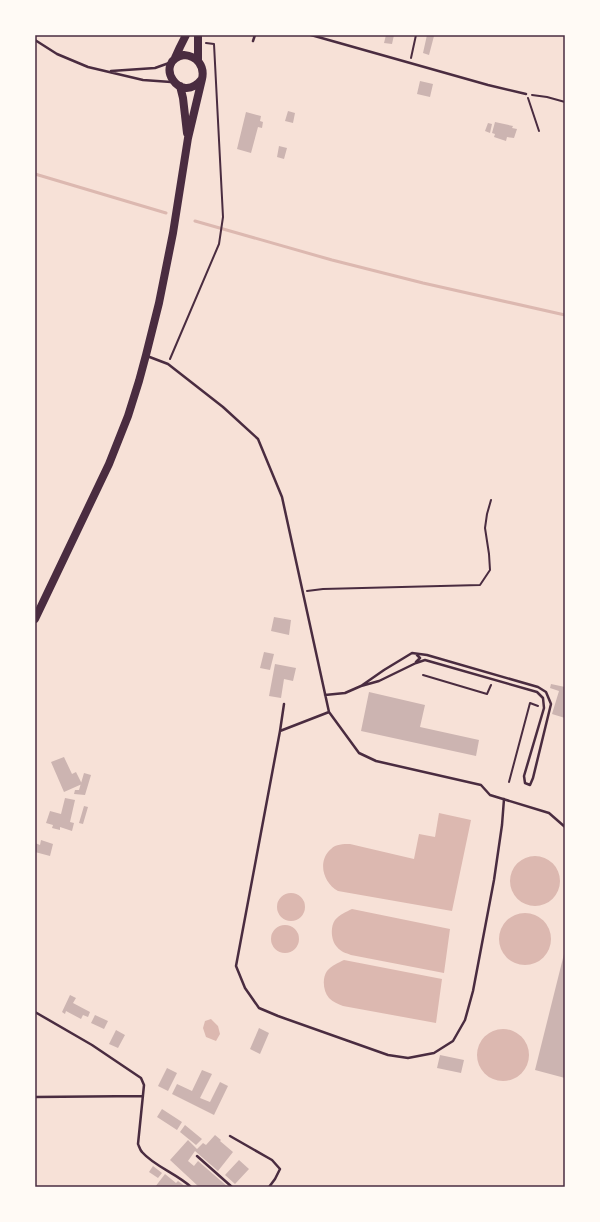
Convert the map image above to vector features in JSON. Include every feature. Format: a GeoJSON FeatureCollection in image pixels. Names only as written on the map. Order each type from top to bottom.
{"type":"FeatureCollection","features":[{"type":"Feature","properties":{"kind":"main road"},"geometry":{"type":"LineString","coordinates":[[186,35],[170,66],[169,72],[183,98],[188,138]]}},
{"type":"Feature","properties":{"kind":"main road"},"geometry":{"type":"LineString","coordinates":[[197,38],[198,60]]}},
{"type":"Feature","properties":{"kind":"main road"},"geometry":{"type":"LineString","coordinates":[[35,619],[109,464],[128,416],[146,356],[159,303],[173,233],[188,138],[203,68],[198,60],[189,55],[180,56],[174,60]]}},
{"type":"Feature","properties":{"kind":"main road"},"geometry":{"type":"LineString","coordinates":[[176,84],[190,88],[202,78]]}},
{"type":"Feature","properties":{"kind":"lane"},"geometry":{"type":"LineString","coordinates":[[253,41],[255,35]]}},
{"type":"Feature","properties":{"kind":"lane"},"geometry":{"type":"LineString","coordinates":[[311,35],[488,85],[526,94]]}},
{"type":"Feature","properties":{"kind":"lane"},"geometry":{"type":"LineString","coordinates":[[35,40],[57,54],[88,67],[143,80],[176,84]]}},
{"type":"Feature","properties":{"kind":"lane"},"geometry":{"type":"LineString","coordinates":[[108,71],[156,68],[174,60]]}},
{"type":"Feature","properties":{"kind":"lane"},"geometry":{"type":"LineString","coordinates":[[146,356],[168,364],[224,407],[258,439],[282,497],[329,712],[360,753],[376,761],[481,785],[490,795],[549,813],[565,827]]}},
{"type":"Feature","properties":{"kind":"lane"},"geometry":{"type":"LineString","coordinates":[[325,695],[345,693],[361,686],[379,681],[425,660],[537,692],[543,698],[544,708],[524,776],[525,783],[530,785],[535,772],[551,704],[546,692],[538,687],[427,655],[412,653],[361,686]]}},
{"type":"Feature","properties":{"kind":"lane"},"geometry":{"type":"LineString","coordinates":[[416,654],[420,658],[416,663]]}},
{"type":"Feature","properties":{"kind":"lane"},"geometry":{"type":"LineString","coordinates":[[284,704],[236,966],[245,988],[259,1008],[388,1055],[408,1058],[434,1053],[453,1041],[465,1020],[473,991],[494,880],[504,800]]}},
{"type":"Feature","properties":{"kind":"lane"},"geometry":{"type":"LineString","coordinates":[[280,731],[329,712]]}},
{"type":"Feature","properties":{"kind":"lane"},"geometry":{"type":"LineString","coordinates":[[35,1012],[92,1045],[141,1078],[144,1085],[138,1144],[141,1152],[186,1182],[191,1187]]}},
{"type":"Feature","properties":{"kind":"lane"},"geometry":{"type":"LineString","coordinates":[[35,1097],[143,1096]]}},
{"type":"Feature","properties":{"kind":"lane"},"geometry":{"type":"LineString","coordinates":[[230,1136],[272,1160],[280,1169],[269,1187]]}},
{"type":"Feature","properties":{"kind":"lane"},"geometry":{"type":"LineString","coordinates":[[197,1156],[232,1187]]}},
{"type":"Feature","properties":{"kind":"path"},"geometry":{"type":"LineString","coordinates":[[410,63],[416,35]]}},
{"type":"Feature","properties":{"kind":"path"},"geometry":{"type":"LineString","coordinates":[[168,364],[219,244],[223,217],[214,44],[197,38]]}},
{"type":"Feature","properties":{"kind":"path"},"geometry":{"type":"LineString","coordinates":[[539,132],[526,94],[547,97],[565,102]]}},
{"type":"Feature","properties":{"kind":"path"},"geometry":{"type":"LineString","coordinates":[[302,591],[323,589],[480,585],[490,570],[485,528],[491,500]]}},
{"type":"Feature","properties":{"kind":"path"},"geometry":{"type":"LineString","coordinates":[[423,675],[488,694],[491,683]]}},
{"type":"Feature","properties":{"kind":"path"},"geometry":{"type":"LineString","coordinates":[[537,706],[539,701]]}},
{"type":"Feature","properties":{"kind":"path"},"geometry":{"type":"LineString","coordinates":[[509,782],[530,703],[544,708]]}},
{"type":"Feature","properties":{"kind":"shaded area"},"geometry":{"type":"Polygon","coordinates":[[[439,813],[471,820],[452,911],[338,891],[329,883],[324,872],[323,865],[327,854],[333,847],[350,844],[414,859],[419,834],[435,837],[439,813]]]}},
{"type":"Feature","properties":{"kind":"shaded area"},"geometry":{"type":"Polygon","coordinates":[[[530,856],[540,856],[553,863],[560,876],[560,886],[553,899],[540,906],[530,906],[521,902],[514,895],[510,886],[510,876],[514,867],[521,860],[530,856]]]}},
{"type":"Feature","properties":{"kind":"shaded area"},"geometry":{"type":"Polygon","coordinates":[[[291,893],[301,897],[305,907],[301,917],[291,921],[281,917],[277,907],[281,897],[291,893]]]}},
{"type":"Feature","properties":{"kind":"shaded area"},"geometry":{"type":"Polygon","coordinates":[[[352,909],[450,929],[444,973],[351,955],[340,950],[333,941],[332,926],[337,918],[343,913],[352,909]]]}},
{"type":"Feature","properties":{"kind":"shaded area"},"geometry":{"type":"Polygon","coordinates":[[[525,913],[539,917],[547,925],[551,939],[547,953],[539,961],[525,965],[511,961],[503,953],[499,939],[503,925],[511,917],[525,913]]]}},
{"type":"Feature","properties":{"kind":"shaded area"},"geometry":{"type":"Polygon","coordinates":[[[285,925],[291,926],[295,929],[298,933],[298,945],[295,949],[291,952],[285,953],[279,952],[275,949],[272,945],[271,939],[272,933],[275,929],[279,926],[285,925]]]}},
{"type":"Feature","properties":{"kind":"shaded area"},"geometry":{"type":"Polygon","coordinates":[[[344,960],[442,979],[436,1023],[343,1006],[332,1001],[325,992],[324,977],[331,967],[344,960]]]}},
{"type":"Feature","properties":{"kind":"shaded area"},"geometry":{"type":"Polygon","coordinates":[[[211,1019],[218,1026],[220,1034],[216,1041],[206,1037],[203,1028],[205,1021],[211,1019]]]}},
{"type":"Feature","properties":{"kind":"shaded area"},"geometry":{"type":"Polygon","coordinates":[[[503,1029],[513,1031],[521,1037],[527,1045],[529,1055],[527,1065],[521,1073],[513,1079],[503,1081],[493,1079],[485,1073],[479,1065],[477,1055],[479,1045],[485,1037],[493,1031],[503,1029]]]}},
{"type":"Feature","properties":{"kind":"building"},"geometry":{"type":"Polygon","coordinates":[[[386,35],[394,35],[392,44],[384,43],[386,35]]]}},
{"type":"Feature","properties":{"kind":"building"},"geometry":{"type":"Polygon","coordinates":[[[427,35],[434,36],[429,55],[423,53],[427,35]]]}},
{"type":"Feature","properties":{"kind":"building"},"geometry":{"type":"Polygon","coordinates":[[[420,81],[433,84],[430,97],[417,94],[420,81]]]}},
{"type":"Feature","properties":{"kind":"building"},"geometry":{"type":"Polygon","coordinates":[[[288,111],[295,113],[293,123],[285,121],[288,111]]]}},
{"type":"Feature","properties":{"kind":"building"},"geometry":{"type":"Polygon","coordinates":[[[246,112],[261,116],[260,121],[263,122],[262,128],[258,127],[251,153],[237,149],[246,112]]]}},
{"type":"Feature","properties":{"kind":"building"},"geometry":{"type":"Polygon","coordinates":[[[495,122],[513,126],[512,128],[517,129],[514,138],[507,137],[506,141],[494,137],[495,134],[492,133],[495,122]]]}},
{"type":"Feature","properties":{"kind":"building"},"geometry":{"type":"Polygon","coordinates":[[[488,123],[492,124],[490,133],[485,131],[488,123]]]}},
{"type":"Feature","properties":{"kind":"building"},"geometry":{"type":"Polygon","coordinates":[[[279,146],[287,148],[284,159],[277,157],[279,146]]]}},
{"type":"Feature","properties":{"kind":"building"},"geometry":{"type":"Polygon","coordinates":[[[274,617],[291,620],[289,635],[271,631],[274,617]]]}},
{"type":"Feature","properties":{"kind":"building"},"geometry":{"type":"Polygon","coordinates":[[[264,652],[274,654],[270,670],[260,668],[264,652]]]}},
{"type":"Feature","properties":{"kind":"building"},"geometry":{"type":"Polygon","coordinates":[[[275,664],[296,668],[293,681],[284,679],[281,698],[269,696],[275,664]]]}},
{"type":"Feature","properties":{"kind":"building"},"geometry":{"type":"Polygon","coordinates":[[[551,684],[565,687],[565,718],[552,714],[559,691],[550,688],[551,684]]]}},
{"type":"Feature","properties":{"kind":"building"},"geometry":{"type":"Polygon","coordinates":[[[369,692],[425,705],[420,727],[479,740],[476,756],[361,731],[369,692]]]}},
{"type":"Feature","properties":{"kind":"building"},"geometry":{"type":"Polygon","coordinates":[[[64,757],[72,774],[76,772],[82,784],[64,792],[51,762],[64,757]]]}},
{"type":"Feature","properties":{"kind":"building"},"geometry":{"type":"Polygon","coordinates":[[[84,773],[91,775],[85,795],[74,794],[75,790],[79,790],[84,773]]]}},
{"type":"Feature","properties":{"kind":"building"},"geometry":{"type":"Polygon","coordinates":[[[65,798],[75,800],[70,822],[74,823],[72,831],[60,827],[60,830],[52,828],[53,825],[46,823],[50,811],[61,814],[65,798]]]}},
{"type":"Feature","properties":{"kind":"building"},"geometry":{"type":"Polygon","coordinates":[[[84,806],[88,807],[83,824],[79,823],[84,806]]]}},
{"type":"Feature","properties":{"kind":"building"},"geometry":{"type":"Polygon","coordinates":[[[41,840],[53,844],[50,856],[35,852],[35,843],[40,845],[41,840]]]}},
{"type":"Feature","properties":{"kind":"building"},"geometry":{"type":"Polygon","coordinates":[[[565,954],[565,1078],[535,1070],[565,954]]]}},
{"type":"Feature","properties":{"kind":"building"},"geometry":{"type":"Polygon","coordinates":[[[70,995],[76,998],[73,1003],[90,1012],[88,1017],[83,1015],[81,1019],[66,1011],[65,1014],[62,1012],[70,995]]]}},
{"type":"Feature","properties":{"kind":"building"},"geometry":{"type":"Polygon","coordinates":[[[95,1015],[108,1021],[104,1029],[91,1023],[95,1015]]]}},
{"type":"Feature","properties":{"kind":"building"},"geometry":{"type":"Polygon","coordinates":[[[259,1028],[269,1033],[260,1054],[250,1049],[259,1028]]]}},
{"type":"Feature","properties":{"kind":"building"},"geometry":{"type":"Polygon","coordinates":[[[116,1030],[125,1035],[118,1048],[109,1044],[116,1030]]]}},
{"type":"Feature","properties":{"kind":"building"},"geometry":{"type":"Polygon","coordinates":[[[440,1055],[464,1060],[461,1073],[437,1068],[440,1055]]]}},
{"type":"Feature","properties":{"kind":"building"},"geometry":{"type":"Polygon","coordinates":[[[167,1068],[177,1073],[168,1091],[158,1086],[167,1068]]]}},
{"type":"Feature","properties":{"kind":"building"},"geometry":{"type":"Polygon","coordinates":[[[202,1070],[212,1074],[200,1098],[210,1102],[220,1082],[228,1086],[214,1115],[172,1094],[177,1084],[192,1091],[202,1070]]]}},
{"type":"Feature","properties":{"kind":"building"},"geometry":{"type":"Polygon","coordinates":[[[162,1109],[182,1122],[177,1130],[157,1117],[162,1109]]]}},
{"type":"Feature","properties":{"kind":"building"},"geometry":{"type":"Polygon","coordinates":[[[185,1125],[202,1139],[196,1145],[180,1132],[185,1125]]]}},
{"type":"Feature","properties":{"kind":"building"},"geometry":{"type":"Polygon","coordinates":[[[215,1135],[233,1152],[218,1171],[195,1151],[188,1161],[194,1166],[198,1161],[228,1187],[199,1187],[170,1160],[188,1140],[197,1149],[203,1143],[206,1145],[215,1135]]]}},
{"type":"Feature","properties":{"kind":"building"},"geometry":{"type":"Polygon","coordinates":[[[239,1160],[249,1169],[235,1184],[225,1175],[239,1160]]]}},
{"type":"Feature","properties":{"kind":"building"},"geometry":{"type":"Polygon","coordinates":[[[153,1166],[162,1173],[158,1178],[149,1172],[153,1166]]]}},
{"type":"Feature","properties":{"kind":"building"},"geometry":{"type":"Polygon","coordinates":[[[165,1174],[176,1183],[178,1181],[186,1187],[155,1187],[165,1174]]]}},
{"type":"Feature","properties":{"kind":"waterway"},"geometry":{"type":"LineString","coordinates":[[35,174],[166,213]]}},
{"type":"Feature","properties":{"kind":"waterway"},"geometry":{"type":"LineString","coordinates":[[195,221],[332,260],[423,283],[565,315]]}}]}
